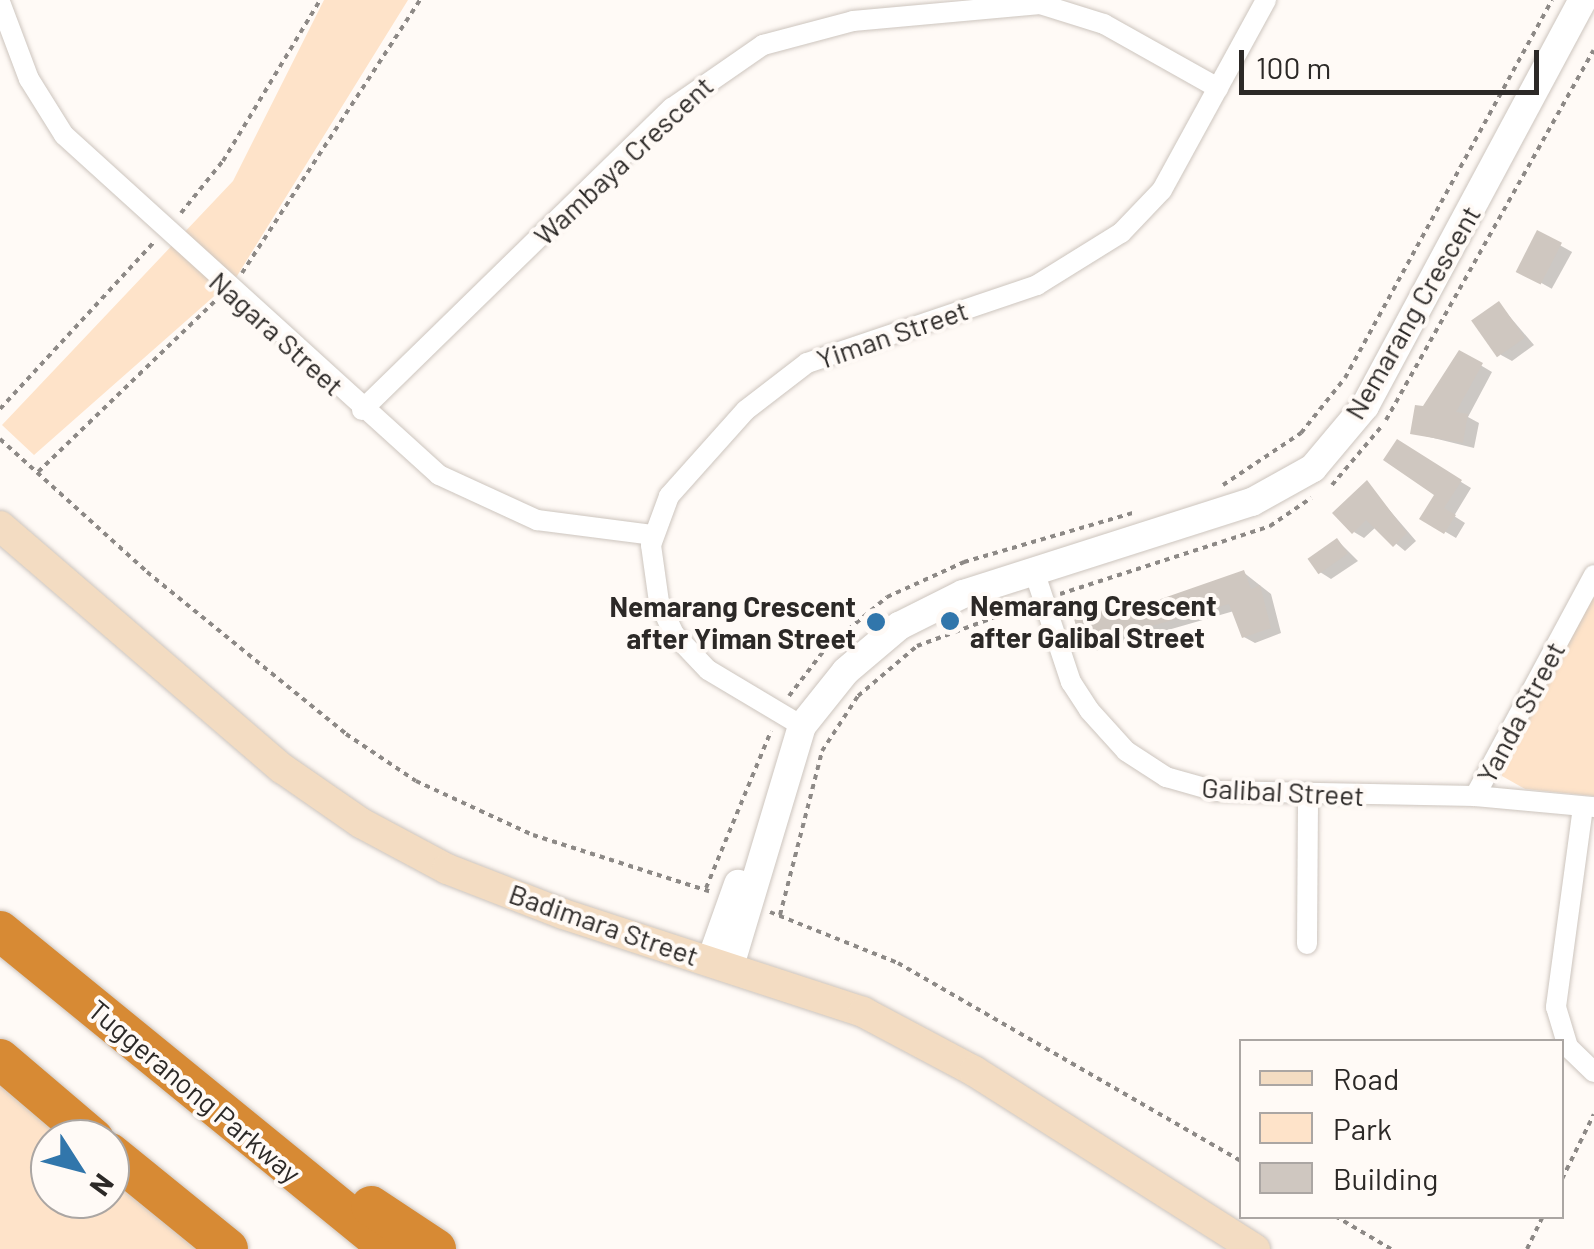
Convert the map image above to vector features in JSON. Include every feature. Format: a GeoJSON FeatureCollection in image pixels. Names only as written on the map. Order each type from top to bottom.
{"type":"FeatureCollection","features":[{"type":"Feature","properties":{"kind":"highway","name":"Tuggeranong Parkway"},"geometry":{"type":"LineString","coordinates":[[0,932],[390,1249]]}},
{"type":"Feature","properties":{"kind":"highway"},"geometry":{"type":"LineString","coordinates":[[0,1058],[67,1119]]}},
{"type":"Feature","properties":{"kind":"highway"},"geometry":{"type":"LineString","coordinates":[[211,1106],[436,1249]]}},
{"type":"Feature","properties":{"kind":"highway"},"geometry":{"type":"LineString","coordinates":[[130,1168],[228,1249]]}},
{"type":"Feature","properties":{"kind":"highway"},"geometry":{"type":"LineString","coordinates":[[130,1192],[197,1249]]}},
{"type":"Feature","properties":{"kind":"main road","name":"Badimara Street"},"geometry":{"type":"LineString","coordinates":[[0,526],[282,769],[361,822],[464,876],[863,1012],[974,1071],[1256,1249]]}},
{"type":"Feature","properties":{"kind":"street","name":"Yiman Street"},"geometry":{"type":"LineString","coordinates":[[652,535],[669,496],[704,451],[806,363],[1037,285],[1113,240],[1162,190],[1266,0]]}},
{"type":"Feature","properties":{"kind":"street","name":"Nemarang Crescent"},"geometry":{"type":"LineString","coordinates":[[720,963],[746,864],[762,845],[802,726],[846,670],[899,626],[963,594],[1252,502],[1313,468],[1365,406],[1583,0]]}},
{"type":"Feature","properties":{"kind":"street","name":"Nagara Street"},"geometry":{"type":"LineString","coordinates":[[0,2],[30,79],[64,135],[164,232],[439,475],[482,499],[537,520],[652,535]]}},
{"type":"Feature","properties":{"kind":"street","name":"Wambaya Crescent"},"geometry":{"type":"LineString","coordinates":[[362,410],[672,108],[764,45],[853,20],[1040,4],[1104,24],[1218,88]]}},
{"type":"Feature","properties":{"kind":"street"},"geometry":{"type":"LineString","coordinates":[[652,535],[659,602],[683,648],[802,726]]}},
{"type":"Feature","properties":{"kind":"street","name":"Galibal Street"},"geometry":{"type":"LineString","coordinates":[[1034,571],[1071,682],[1126,751],[1192,787],[1308,796],[1475,796],[1589,807]]}},
{"type":"Feature","properties":{"kind":"street","name":"Yanda Street"},"geometry":{"type":"LineString","coordinates":[[1475,796],[1594,575]]}},
{"type":"Feature","properties":{"kind":"street"},"geometry":{"type":"LineString","coordinates":[[1307,944],[1308,796]]}},
{"type":"Feature","properties":{"kind":"street"},"geometry":{"type":"LineString","coordinates":[[1589,807],[1556,1007],[1568,1046],[1594,1072]]}},
{"type":"Feature","properties":{"kind":"path"},"geometry":{"type":"LineString","coordinates":[[0,409],[164,232],[223,161],[320,0]]}},
{"type":"Feature","properties":{"kind":"path"},"geometry":{"type":"LineString","coordinates":[[38,472],[227,289],[420,0]]}},
{"type":"Feature","properties":{"kind":"path"},"geometry":{"type":"LineString","coordinates":[[1345,378],[1552,0]]}},
{"type":"Feature","properties":{"kind":"path"},"geometry":{"type":"LineString","coordinates":[[0,439],[162,585],[346,734],[416,782],[533,835],[705,890]]}},
{"type":"Feature","properties":{"kind":"path"},"geometry":{"type":"LineString","coordinates":[[780,915],[898,963],[1239,1160]]}},
{"type":"Feature","properties":{"kind":"path"},"geometry":{"type":"LineString","coordinates":[[1564,1176],[1594,1114]]}},
{"type":"Feature","properties":{"kind":"path"},"geometry":{"type":"LineString","coordinates":[[1339,1219],[1390,1249]]}},
{"type":"Feature","properties":{"kind":"path"},"geometry":{"type":"LineString","coordinates":[[1527,1249],[1542,1219]]}},
{"type":"Feature","properties":{"kind":"green space"},"geometry":{"type":"Polygon","coordinates":[[[324,0],[408,0],[237,276],[34,455],[2,425],[233,181],[324,0]]]}},
{"type":"Feature","properties":{"kind":"green space"},"geometry":{"type":"Polygon","coordinates":[[[1594,584],[1594,796],[1525,789],[1502,776],[1501,758],[1594,584]]]}},
{"type":"Feature","properties":{"kind":"green space"},"geometry":{"type":"Polygon","coordinates":[[[0,1063],[64,1119],[30,1119],[30,1219],[130,1219],[130,1176],[214,1249],[0,1249],[0,1063]]]}},
{"type":"Feature","properties":{"kind":"building"},"geometry":{"type":"Polygon","coordinates":[[[1537,230],[1562,243],[1541,285],[1516,272],[1537,230]]]}},
{"type":"Feature","properties":{"kind":"building"},"geometry":{"type":"Polygon","coordinates":[[[1499,301],[1525,338],[1497,357],[1471,321],[1499,301]]]}},
{"type":"Feature","properties":{"kind":"building"},"geometry":{"type":"Polygon","coordinates":[[[1459,350],[1483,363],[1456,412],[1468,414],[1463,443],[1410,434],[1415,405],[1423,406],[1459,350]]]}},
{"type":"Feature","properties":{"kind":"building"},"geometry":{"type":"Polygon","coordinates":[[[1397,439],[1462,480],[1444,508],[1456,515],[1444,534],[1419,519],[1434,495],[1383,460],[1397,439]]]}},
{"type":"Feature","properties":{"kind":"building"},"geometry":{"type":"Polygon","coordinates":[[[1367,480],[1407,533],[1393,547],[1366,520],[1352,534],[1332,513],[1367,480]]]}},
{"type":"Feature","properties":{"kind":"building"},"geometry":{"type":"Polygon","coordinates":[[[1337,538],[1348,554],[1318,574],[1308,559],[1337,538]]]}},
{"type":"Feature","properties":{"kind":"building"},"geometry":{"type":"Polygon","coordinates":[[[1244,570],[1251,589],[1260,585],[1271,628],[1242,638],[1229,604],[1082,646],[1074,619],[1132,601],[1135,608],[1244,570]]]}},
{"type":"Feature","properties":{"kind":"place","name":"Nemarang Crescent after Galibal Street"},"geometry":{"type":"Point","coordinates":[950,621]}},
{"type":"Feature","properties":{"kind":"place","name":"Nemarang Crescent after Yiman Street"},"geometry":{"type":"Point","coordinates":[876,622]}}]}
